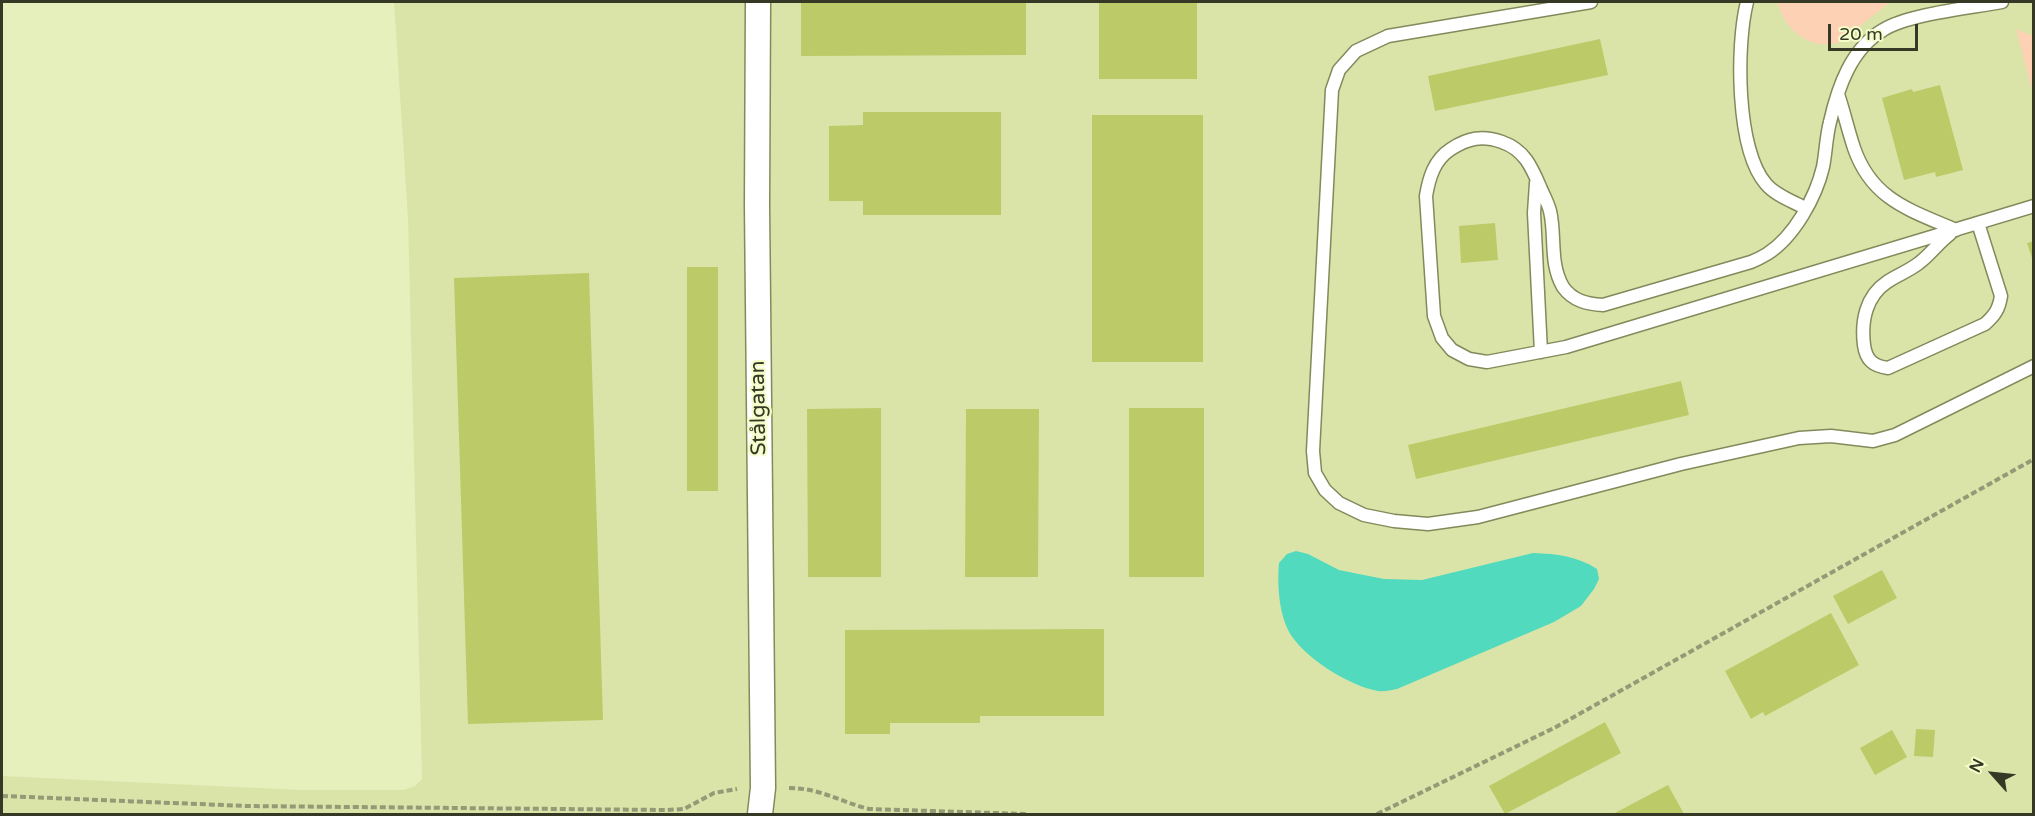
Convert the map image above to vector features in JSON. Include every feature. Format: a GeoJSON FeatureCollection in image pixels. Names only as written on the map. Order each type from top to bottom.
{"type":"FeatureCollection","features":[{"type":"Feature","properties":{"kind":"street","name":"Stålgatan"},"geometry":{"type":"LineString","coordinates":[[758,2],[757,229],[763,788],[760,814]]}},
{"type":"Feature","properties":{"kind":"lane"},"geometry":{"type":"LineString","coordinates":[[1591,2],[1388,36],[1356,51],[1339,70],[1332,90],[1313,451],[1315,473],[1325,490],[1339,503],[1364,514],[1394,521],[1428,524],[1478,517],[1681,464],[1787,440],[1831,436],[1873,441],[1895,435],[2034,366]]}},
{"type":"Feature","properties":{"kind":"lane"},"geometry":{"type":"LineString","coordinates":[[1748,2],[1745,12],[1740,77],[1744,126],[1754,165],[1766,185],[1805,208]]}},
{"type":"Feature","properties":{"kind":"lane"},"geometry":{"type":"LineString","coordinates":[[2002,2],[1902,21],[1885,28],[1866,41],[1845,74],[1829,123],[1822,168],[1805,208],[1786,237],[1768,254],[1750,262],[1603,305],[1587,304],[1575,299],[1565,290],[1558,276],[1553,254],[1550,210],[1526,157],[1512,146],[1491,138],[1478,137],[1460,143],[1446,152],[1434,167],[1428,180],[1426,196],[1434,316],[1442,338],[1452,350],[1469,359],[1486,362],[1577,343],[2034,206]]}},
{"type":"Feature","properties":{"kind":"lane"},"geometry":{"type":"LineString","coordinates":[[1838,94],[1853,146],[1870,180],[1896,203],[1956,230]]}},
{"type":"Feature","properties":{"kind":"lane"},"geometry":{"type":"LineString","coordinates":[[1537,179],[1534,213],[1540,352]]}},
{"type":"Feature","properties":{"kind":"lane"},"geometry":{"type":"LineString","coordinates":[[1956,230],[1942,240],[1920,262],[1886,282],[1875,292],[1868,304],[1863,334],[1864,349],[1869,360],[1877,367],[1888,368],[1985,324],[1994,316],[2000,306],[2001,296],[1978,223]]}},
{"type":"Feature","properties":{"kind":"path"},"geometry":{"type":"LineString","coordinates":[[1377,814],[1556,727],[2034,459]]}},
{"type":"Feature","properties":{"kind":"path"},"geometry":{"type":"LineString","coordinates":[[2,796],[246,806],[666,810],[684,809],[723,790],[795,788],[821,791],[869,809],[1027,814]]}},
{"type":"Feature","properties":{"kind":"shaded area"},"geometry":{"type":"Polygon","coordinates":[[[394,2],[2033,2],[2033,814],[2,814],[2,776],[303,790],[403,790],[415,786],[422,779],[408,219],[394,2]]]}},
{"type":"Feature","properties":{"kind":"shaded area"},"geometry":{"type":"Polygon","coordinates":[[[1778,2],[1890,2],[1847,39],[1833,44],[1822,44],[1812,42],[1793,30],[1786,22],[1778,2]]]}},
{"type":"Feature","properties":{"kind":"shaded area"},"geometry":{"type":"Polygon","coordinates":[[[2016,29],[2033,36],[2033,94],[2016,29]]]}},
{"type":"Feature","properties":{"kind":"water"},"geometry":{"type":"Polygon","coordinates":[[[1296,551],[1308,554],[1339,570],[1384,579],[1422,580],[1533,553],[1550,554],[1574,558],[1597,569],[1599,579],[1581,606],[1554,622],[1397,689],[1380,691],[1355,684],[1320,664],[1300,647],[1288,630],[1280,602],[1279,563],[1287,554],[1296,551]]]}},
{"type":"Feature","properties":{"kind":"building"},"geometry":{"type":"Polygon","coordinates":[[[801,2],[1026,2],[1026,55],[801,56],[801,2]]]}},
{"type":"Feature","properties":{"kind":"building"},"geometry":{"type":"Polygon","coordinates":[[[1099,2],[1197,2],[1197,79],[1099,79],[1099,2]]]}},
{"type":"Feature","properties":{"kind":"building"},"geometry":{"type":"Polygon","coordinates":[[[1600,39],[1608,75],[1435,111],[1428,76],[1600,39]]]}},
{"type":"Feature","properties":{"kind":"building"},"geometry":{"type":"Polygon","coordinates":[[[1940,85],[1963,170],[1936,177],[1935,172],[1904,180],[1882,98],[1912,89],[1913,92],[1940,85]]]}},
{"type":"Feature","properties":{"kind":"building"},"geometry":{"type":"Polygon","coordinates":[[[863,112],[1001,112],[1001,215],[863,215],[863,201],[829,201],[829,126],[863,125],[863,112]]]}},
{"type":"Feature","properties":{"kind":"building"},"geometry":{"type":"Polygon","coordinates":[[[1092,115],[1203,115],[1203,362],[1092,362],[1092,115]]]}},
{"type":"Feature","properties":{"kind":"building"},"geometry":{"type":"Polygon","coordinates":[[[1495,223],[1498,260],[1461,263],[1459,226],[1495,223]]]}},
{"type":"Feature","properties":{"kind":"building"},"geometry":{"type":"Polygon","coordinates":[[[2034,241],[2034,261],[2033,261],[2027,243],[2034,241]]]}},
{"type":"Feature","properties":{"kind":"building"},"geometry":{"type":"Polygon","coordinates":[[[687,267],[718,267],[718,491],[687,491],[687,267]]]}},
{"type":"Feature","properties":{"kind":"building"},"geometry":{"type":"Polygon","coordinates":[[[589,273],[603,720],[468,724],[454,278],[589,273]]]}},
{"type":"Feature","properties":{"kind":"building"},"geometry":{"type":"Polygon","coordinates":[[[1681,381],[1689,415],[1416,479],[1408,445],[1681,381]]]}},
{"type":"Feature","properties":{"kind":"building"},"geometry":{"type":"Polygon","coordinates":[[[881,408],[881,577],[808,577],[807,409],[881,408]]]}},
{"type":"Feature","properties":{"kind":"building"},"geometry":{"type":"Polygon","coordinates":[[[1129,408],[1204,408],[1204,577],[1129,577],[1129,408]]]}},
{"type":"Feature","properties":{"kind":"building"},"geometry":{"type":"Polygon","coordinates":[[[966,409],[1039,409],[1038,577],[965,577],[966,409]]]}},
{"type":"Feature","properties":{"kind":"building"},"geometry":{"type":"Polygon","coordinates":[[[1882,570],[1897,598],[1848,624],[1833,596],[1882,570]]]}},
{"type":"Feature","properties":{"kind":"building"},"geometry":{"type":"Polygon","coordinates":[[[1831,613],[1859,665],[1765,716],[1763,712],[1751,719],[1725,671],[1831,613]]]}},
{"type":"Feature","properties":{"kind":"building"},"geometry":{"type":"Polygon","coordinates":[[[1104,629],[1104,716],[980,716],[980,723],[890,723],[890,734],[845,734],[845,630],[1104,629]]]}},
{"type":"Feature","properties":{"kind":"building"},"geometry":{"type":"Polygon","coordinates":[[[1605,722],[1621,753],[1505,814],[1489,786],[1605,722]]]}},
{"type":"Feature","properties":{"kind":"building"},"geometry":{"type":"Polygon","coordinates":[[[1916,729],[1935,730],[1933,757],[1914,756],[1916,729]]]}},
{"type":"Feature","properties":{"kind":"building"},"geometry":{"type":"Polygon","coordinates":[[[1892,730],[1907,757],[1875,775],[1860,748],[1892,730]]]}},
{"type":"Feature","properties":{"kind":"building"},"geometry":{"type":"Polygon","coordinates":[[[1668,785],[1684,814],[1613,814],[1668,785]]]}}]}
